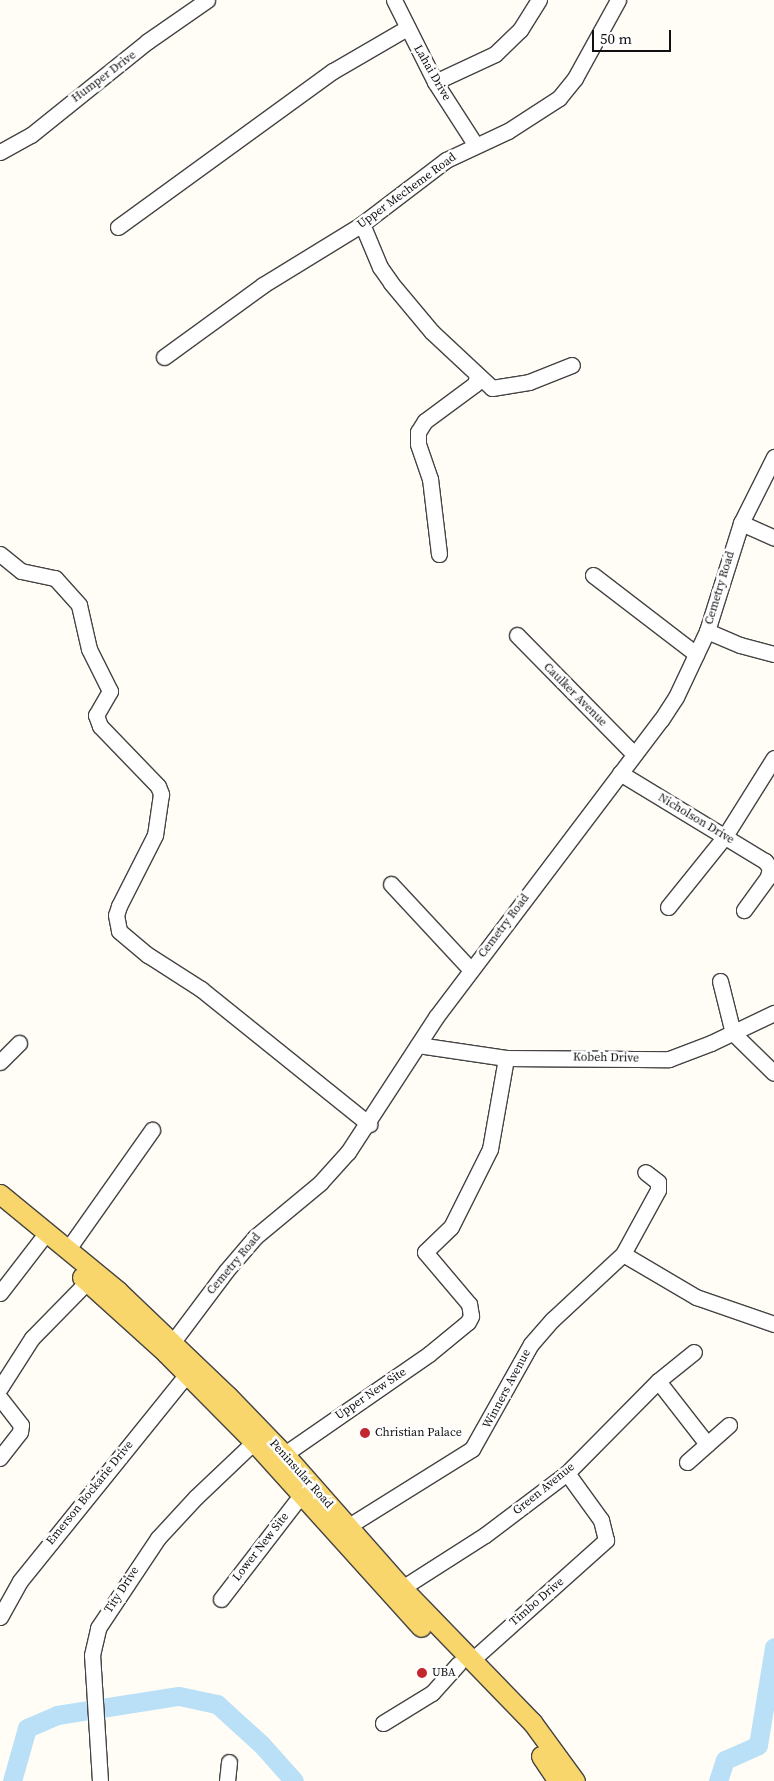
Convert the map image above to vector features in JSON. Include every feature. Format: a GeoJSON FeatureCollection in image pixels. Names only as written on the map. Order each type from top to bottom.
{"type":"FeatureCollection","features":[{"type":"Feature","properties":{"kind":"main road","name":"Peninsular Road"},"geometry":{"type":"LineString","coordinates":[[0,1194],[68,1249],[170,1347],[278,1458],[341,1530],[389,1594],[532,1722],[575,1781]]}},
{"type":"Feature","properties":{"kind":"main road","name":"Peninsular Road"},"geometry":{"type":"LineString","coordinates":[[0,1209],[86,1282],[170,1347],[187,1374],[254,1442],[278,1458],[301,1495],[402,1588],[524,1731],[558,1781]]}},
{"type":"Feature","properties":{"kind":"street","name":"Humper Drive"},"geometry":{"type":"LineString","coordinates":[[0,152],[31,135],[148,41],[207,0]]}},
{"type":"Feature","properties":{"kind":"street","name":"Lahai Drive"},"geometry":{"type":"LineString","coordinates":[[394,0],[436,82],[475,144]]}},
{"type":"Feature","properties":{"kind":"street"},"geometry":{"type":"LineString","coordinates":[[436,82],[495,54],[520,30],[539,0]]}},
{"type":"Feature","properties":{"kind":"street","name":"Upper Mecheme Road"},"geometry":{"type":"LineString","coordinates":[[164,356],[263,285],[362,224],[446,160],[475,144],[508,131],[559,98],[575,78],[618,0]]}},
{"type":"Feature","properties":{"kind":"street"},"geometry":{"type":"LineString","coordinates":[[118,226],[333,71],[407,28]]}},
{"type":"Feature","properties":{"kind":"street"},"geometry":{"type":"LineString","coordinates":[[362,224],[380,266],[391,283],[432,332],[474,368],[477,376],[492,388],[529,382],[572,365]]}},
{"type":"Feature","properties":{"kind":"street"},"geometry":{"type":"LineString","coordinates":[[439,554],[430,479],[418,444],[418,432],[425,421],[475,384],[477,376]]}},
{"type":"Feature","properties":{"kind":"street","name":"Cemetry Road"},"geometry":{"type":"LineString","coordinates":[[170,1347],[226,1271],[255,1238],[320,1183],[369,1124],[418,1045],[471,970],[676,698],[707,631],[741,523],[774,457]]}},
{"type":"Feature","properties":{"kind":"street"},"geometry":{"type":"LineString","coordinates":[[741,523],[774,538]]}},
{"type":"Feature","properties":{"kind":"street"},"geometry":{"type":"LineString","coordinates":[[0,554],[21,571],[55,578],[79,605],[89,649],[110,691],[96,715],[100,726],[152,779],[161,794],[155,835],[116,915],[119,931],[148,955],[201,989],[369,1124]]}},
{"type":"Feature","properties":{"kind":"street"},"geometry":{"type":"LineString","coordinates":[[593,575],[696,654]]}},
{"type":"Feature","properties":{"kind":"street"},"geometry":{"type":"LineString","coordinates":[[707,631],[740,645],[774,654]]}},
{"type":"Feature","properties":{"kind":"street","name":"Caulker Avenue"},"geometry":{"type":"LineString","coordinates":[[516,635],[634,754]]}},
{"type":"Feature","properties":{"kind":"street"},"geometry":{"type":"LineString","coordinates":[[668,907],[725,836],[774,758]]}},
{"type":"Feature","properties":{"kind":"street","name":"Nicholson Drive"},"geometry":{"type":"LineString","coordinates":[[620,773],[725,836],[770,868],[768,877],[744,910]]}},
{"type":"Feature","properties":{"kind":"street"},"geometry":{"type":"LineString","coordinates":[[391,884],[471,970]]}},
{"type":"Feature","properties":{"kind":"street"},"geometry":{"type":"LineString","coordinates":[[720,981],[733,1033],[774,1073]]}},
{"type":"Feature","properties":{"kind":"street","name":"Kobeh Drive"},"geometry":{"type":"LineString","coordinates":[[418,1045],[506,1058],[669,1059],[733,1033],[774,1013]]}},
{"type":"Feature","properties":{"kind":"street"},"geometry":{"type":"LineString","coordinates":[[0,1062],[19,1043]]}},
{"type":"Feature","properties":{"kind":"street","name":"Upper New Site"},"geometry":{"type":"LineString","coordinates":[[278,1458],[429,1354],[468,1322],[471,1316],[469,1304],[425,1252],[451,1227],[490,1148],[506,1058]]}},
{"type":"Feature","properties":{"kind":"street"},"geometry":{"type":"LineString","coordinates":[[68,1249],[152,1130]]}},
{"type":"Feature","properties":{"kind":"street","name":"Winners Avenue"},"geometry":{"type":"LineString","coordinates":[[341,1530],[472,1449],[531,1344],[552,1320],[623,1254],[658,1190],[658,1182],[645,1172]]}},
{"type":"Feature","properties":{"kind":"street"},"geometry":{"type":"LineString","coordinates":[[0,1293],[40,1241]]}},
{"type":"Feature","properties":{"kind":"street"},"geometry":{"type":"LineString","coordinates":[[623,1254],[696,1297],[774,1324]]}},
{"type":"Feature","properties":{"kind":"street"},"geometry":{"type":"LineString","coordinates":[[0,1388],[32,1338],[86,1282]]}},
{"type":"Feature","properties":{"kind":"street","name":"Green Avenue"},"geometry":{"type":"LineString","coordinates":[[402,1588],[485,1535],[567,1473],[658,1381],[694,1352]]}},
{"type":"Feature","properties":{"kind":"street","name":"Emerson Bockarie Drive"},"geometry":{"type":"LineString","coordinates":[[0,1616],[20,1580],[187,1374]]}},
{"type":"Feature","properties":{"kind":"street"},"geometry":{"type":"LineString","coordinates":[[658,1381],[707,1444]]}},
{"type":"Feature","properties":{"kind":"street"},"geometry":{"type":"LineString","coordinates":[[0,1398],[21,1425],[20,1432],[0,1458]]}},
{"type":"Feature","properties":{"kind":"street"},"geometry":{"type":"LineString","coordinates":[[687,1462],[729,1424]]}},
{"type":"Feature","properties":{"kind":"street","name":"Tity Drive"},"geometry":{"type":"LineString","coordinates":[[100,1781],[92,1655],[98,1628],[158,1538],[196,1496],[254,1442]]}},
{"type":"Feature","properties":{"kind":"street","name":"Timbo Drive"},"geometry":{"type":"LineString","coordinates":[[383,1723],[432,1693],[465,1662],[602,1545],[605,1528],[567,1473]]}},
{"type":"Feature","properties":{"kind":"street","name":"Lower New Site"},"geometry":{"type":"LineString","coordinates":[[221,1599],[301,1495]]}},
{"type":"Feature","properties":{"kind":"street"},"geometry":{"type":"LineString","coordinates":[[227,1781],[229,1762]]}},
{"type":"Feature","properties":{"kind":"waterway"},"geometry":{"type":"LineString","coordinates":[[718,1781],[725,1760],[758,1745],[774,1647]]}},
{"type":"Feature","properties":{"kind":"waterway"},"geometry":{"type":"LineString","coordinates":[[12,1781],[27,1728],[57,1715],[179,1696],[217,1704],[262,1745],[294,1781]]}},
{"type":"Feature","properties":{"kind":"place","name":"Christian Palace"},"geometry":{"type":"Point","coordinates":[365,1433]}},
{"type":"Feature","properties":{"kind":"place","name":"UBA"},"geometry":{"type":"Point","coordinates":[422,1673]}}]}
